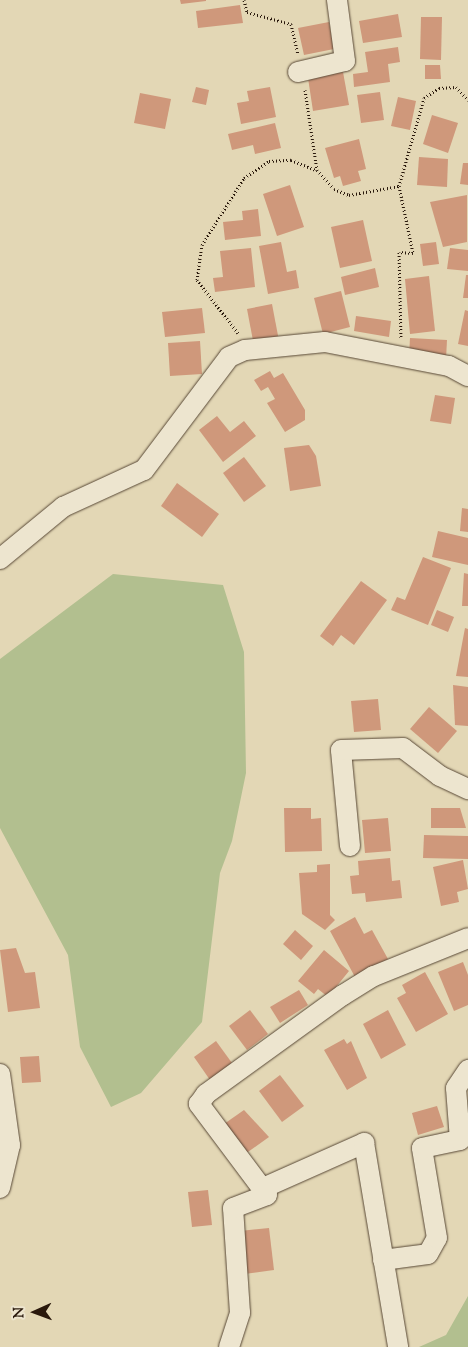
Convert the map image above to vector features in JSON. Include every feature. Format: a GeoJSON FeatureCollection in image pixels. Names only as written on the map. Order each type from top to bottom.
{"type":"FeatureCollection","features":[{"type":"Feature","properties":{"kind":"street"},"geometry":{"type":"LineString","coordinates":[[300,71],[345,61],[336,0]]}},
{"type":"Feature","properties":{"kind":"street"},"geometry":{"type":"LineString","coordinates":[[0,559],[63,507],[144,470],[229,358],[245,350],[325,342],[399,359],[449,366],[468,376]]}},
{"type":"Feature","properties":{"kind":"street"},"geometry":{"type":"LineString","coordinates":[[350,846],[341,750],[402,748],[440,776],[468,789]]}},
{"type":"Feature","properties":{"kind":"street"},"geometry":{"type":"LineString","coordinates":[[228,1347],[240,1313],[233,1208],[267,1194],[199,1104],[206,1094],[374,976],[468,938]]}},
{"type":"Feature","properties":{"kind":"street"},"geometry":{"type":"LineString","coordinates":[[383,1260],[428,1254],[437,1238],[422,1148],[460,1140],[456,1088],[468,1070]]}},
{"type":"Feature","properties":{"kind":"street"},"geometry":{"type":"LineString","coordinates":[[0,1074],[10,1145],[0,1188]]}},
{"type":"Feature","properties":{"kind":"street"},"geometry":{"type":"LineString","coordinates":[[263,1188],[364,1143],[398,1347]]}},
{"type":"Feature","properties":{"kind":"path"},"geometry":{"type":"LineString","coordinates":[[244,0],[247,12],[291,24],[317,170]]}},
{"type":"Feature","properties":{"kind":"path"},"geometry":{"type":"LineString","coordinates":[[399,359],[399,252],[413,253],[399,186],[424,98],[439,88],[456,87],[468,100]]}},
{"type":"Feature","properties":{"kind":"path"},"geometry":{"type":"LineString","coordinates":[[245,350],[235,324],[197,280],[202,245],[244,178],[269,161],[291,160],[317,170],[334,189],[349,195],[399,186]]}},
{"type":"Feature","properties":{"kind":"green space"},"geometry":{"type":"Polygon","coordinates":[[[113,574],[223,585],[244,652],[246,773],[232,841],[220,873],[202,1022],[141,1093],[111,1107],[80,1047],[68,955],[0,828],[0,659],[113,574]]]}},
{"type":"Feature","properties":{"kind":"green space"},"geometry":{"type":"Polygon","coordinates":[[[468,1296],[468,1347],[419,1347],[446,1335],[468,1296]]]}},
{"type":"Feature","properties":{"kind":"building"},"geometry":{"type":"Polygon","coordinates":[[[180,0],[206,0],[206,1],[181,4],[180,0]]]}},
{"type":"Feature","properties":{"kind":"building"},"geometry":{"type":"Polygon","coordinates":[[[240,5],[243,23],[198,28],[196,11],[240,5]]]}},
{"type":"Feature","properties":{"kind":"building"},"geometry":{"type":"Polygon","coordinates":[[[398,14],[402,37],[363,43],[359,21],[398,14]]]}},
{"type":"Feature","properties":{"kind":"building"},"geometry":{"type":"Polygon","coordinates":[[[421,17],[442,17],[441,60],[420,59],[421,17]]]}},
{"type":"Feature","properties":{"kind":"building"},"geometry":{"type":"Polygon","coordinates":[[[329,22],[334,49],[304,55],[298,28],[329,22]]]}},
{"type":"Feature","properties":{"kind":"building"},"geometry":{"type":"Polygon","coordinates":[[[398,47],[400,62],[388,64],[390,82],[354,87],[353,74],[368,72],[365,52],[398,47]]]}},
{"type":"Feature","properties":{"kind":"building"},"geometry":{"type":"Polygon","coordinates":[[[425,65],[440,65],[441,79],[425,79],[425,65]]]}},
{"type":"Feature","properties":{"kind":"building"},"geometry":{"type":"Polygon","coordinates":[[[343,72],[349,105],[313,111],[308,78],[343,72]]]}},
{"type":"Feature","properties":{"kind":"building"},"geometry":{"type":"Polygon","coordinates":[[[196,87],[209,90],[206,105],[192,102],[196,87]]]}},
{"type":"Feature","properties":{"kind":"building"},"geometry":{"type":"Polygon","coordinates":[[[270,87],[276,117],[241,124],[237,103],[249,101],[247,91],[270,87]]]}},
{"type":"Feature","properties":{"kind":"building"},"geometry":{"type":"Polygon","coordinates":[[[380,92],[384,120],[361,123],[357,95],[380,92]]]}},
{"type":"Feature","properties":{"kind":"building"},"geometry":{"type":"Polygon","coordinates":[[[140,93],[171,99],[165,129],[134,123],[140,93]]]}},
{"type":"Feature","properties":{"kind":"building"},"geometry":{"type":"Polygon","coordinates":[[[398,97],[416,101],[410,130],[391,126],[398,97]]]}},
{"type":"Feature","properties":{"kind":"building"},"geometry":{"type":"Polygon","coordinates":[[[432,115],[458,123],[448,153],[423,144],[432,115]]]}},
{"type":"Feature","properties":{"kind":"building"},"geometry":{"type":"Polygon","coordinates":[[[275,123],[281,148],[255,154],[253,145],[232,150],[228,134],[275,123]]]}},
{"type":"Feature","properties":{"kind":"building"},"geometry":{"type":"Polygon","coordinates":[[[359,139],[366,169],[358,171],[361,181],[343,186],[340,176],[334,178],[325,148],[359,139]]]}},
{"type":"Feature","properties":{"kind":"building"},"geometry":{"type":"Polygon","coordinates":[[[419,157],[448,159],[447,187],[417,185],[419,157]]]}},
{"type":"Feature","properties":{"kind":"building"},"geometry":{"type":"Polygon","coordinates":[[[463,163],[468,163],[468,185],[460,184],[463,163]]]}},
{"type":"Feature","properties":{"kind":"building"},"geometry":{"type":"Polygon","coordinates":[[[290,185],[304,227],[277,236],[263,194],[290,185]]]}},
{"type":"Feature","properties":{"kind":"building"},"geometry":{"type":"Polygon","coordinates":[[[467,195],[467,242],[443,247],[430,202],[467,195]]]}},
{"type":"Feature","properties":{"kind":"building"},"geometry":{"type":"Polygon","coordinates":[[[258,209],[261,236],[225,240],[223,222],[243,220],[242,211],[258,209]]]}},
{"type":"Feature","properties":{"kind":"building"},"geometry":{"type":"Polygon","coordinates":[[[363,220],[372,261],[340,268],[331,227],[363,220]]]}},
{"type":"Feature","properties":{"kind":"building"},"geometry":{"type":"Polygon","coordinates":[[[281,242],[287,272],[296,270],[299,288],[268,294],[259,246],[281,242]]]}},
{"type":"Feature","properties":{"kind":"building"},"geometry":{"type":"Polygon","coordinates":[[[436,242],[439,264],[423,266],[420,244],[436,242]]]}},
{"type":"Feature","properties":{"kind":"building"},"geometry":{"type":"Polygon","coordinates":[[[251,248],[255,287],[215,292],[213,278],[223,277],[220,251],[251,248]]]}},
{"type":"Feature","properties":{"kind":"building"},"geometry":{"type":"Polygon","coordinates":[[[450,248],[468,250],[468,271],[447,269],[450,248]]]}},
{"type":"Feature","properties":{"kind":"building"},"geometry":{"type":"Polygon","coordinates":[[[375,268],[379,287],[345,295],[341,277],[375,268]]]}},
{"type":"Feature","properties":{"kind":"building"},"geometry":{"type":"Polygon","coordinates":[[[466,275],[468,275],[468,298],[463,298],[466,275]]]}},
{"type":"Feature","properties":{"kind":"building"},"geometry":{"type":"Polygon","coordinates":[[[429,276],[435,331],[410,334],[405,279],[429,276]]]}},
{"type":"Feature","properties":{"kind":"building"},"geometry":{"type":"Polygon","coordinates":[[[341,291],[350,327],[323,334],[314,298],[341,291]]]}},
{"type":"Feature","properties":{"kind":"building"},"geometry":{"type":"Polygon","coordinates":[[[272,304],[279,341],[254,346],[247,309],[272,304]]]}},
{"type":"Feature","properties":{"kind":"building"},"geometry":{"type":"Polygon","coordinates":[[[202,308],[205,333],[165,337],[162,312],[202,308]]]}},
{"type":"Feature","properties":{"kind":"building"},"geometry":{"type":"Polygon","coordinates":[[[465,310],[468,311],[468,346],[458,344],[465,310]]]}},
{"type":"Feature","properties":{"kind":"building"},"geometry":{"type":"Polygon","coordinates":[[[356,316],[391,321],[389,337],[354,331],[356,316]]]}},
{"type":"Feature","properties":{"kind":"building"},"geometry":{"type":"Polygon","coordinates":[[[410,338],[447,340],[446,359],[409,356],[410,338]]]}},
{"type":"Feature","properties":{"kind":"building"},"geometry":{"type":"Polygon","coordinates":[[[200,341],[202,374],[170,376],[168,343],[200,341]]]}},
{"type":"Feature","properties":{"kind":"building"},"geometry":{"type":"Polygon","coordinates":[[[270,371],[274,378],[283,373],[305,410],[305,420],[285,432],[267,403],[275,399],[268,387],[261,391],[254,380],[270,371]]]}},
{"type":"Feature","properties":{"kind":"building"},"geometry":{"type":"Polygon","coordinates":[[[435,395],[455,398],[451,424],[430,421],[435,395]]]}},
{"type":"Feature","properties":{"kind":"building"},"geometry":{"type":"Polygon","coordinates":[[[217,416],[230,432],[244,421],[256,436],[223,462],[199,430],[217,416]]]}},
{"type":"Feature","properties":{"kind":"building"},"geometry":{"type":"Polygon","coordinates":[[[309,445],[316,456],[321,486],[290,491],[284,448],[309,445]]]}},
{"type":"Feature","properties":{"kind":"building"},"geometry":{"type":"Polygon","coordinates":[[[244,457],[266,486],[244,502],[223,473],[244,457]]]}},
{"type":"Feature","properties":{"kind":"building"},"geometry":{"type":"Polygon","coordinates":[[[177,483],[219,514],[202,537],[161,506],[177,483]]]}},
{"type":"Feature","properties":{"kind":"building"},"geometry":{"type":"Polygon","coordinates":[[[462,508],[468,509],[468,532],[460,531],[462,508]]]}},
{"type":"Feature","properties":{"kind":"building"},"geometry":{"type":"Polygon","coordinates":[[[438,531],[468,538],[468,565],[432,557],[438,531]]]}},
{"type":"Feature","properties":{"kind":"building"},"geometry":{"type":"Polygon","coordinates":[[[423,557],[451,568],[428,625],[391,610],[397,597],[405,600],[423,557]]]}},
{"type":"Feature","properties":{"kind":"building"},"geometry":{"type":"Polygon","coordinates":[[[464,573],[468,574],[468,606],[462,606],[464,573]]]}},
{"type":"Feature","properties":{"kind":"building"},"geometry":{"type":"Polygon","coordinates":[[[361,581],[387,600],[354,645],[341,635],[333,646],[320,636],[361,581]]]}},
{"type":"Feature","properties":{"kind":"building"},"geometry":{"type":"Polygon","coordinates":[[[437,610],[454,617],[448,632],[431,625],[437,610]]]}},
{"type":"Feature","properties":{"kind":"building"},"geometry":{"type":"Polygon","coordinates":[[[465,628],[468,629],[468,677],[456,676],[465,628]]]}},
{"type":"Feature","properties":{"kind":"building"},"geometry":{"type":"Polygon","coordinates":[[[453,685],[468,687],[468,726],[455,725],[453,685]]]}},
{"type":"Feature","properties":{"kind":"building"},"geometry":{"type":"Polygon","coordinates":[[[378,699],[381,730],[354,732],[351,701],[378,699]]]}},
{"type":"Feature","properties":{"kind":"building"},"geometry":{"type":"Polygon","coordinates":[[[429,707],[457,731],[438,753],[410,729],[429,707]]]}},
{"type":"Feature","properties":{"kind":"building"},"geometry":{"type":"Polygon","coordinates":[[[284,808],[311,808],[311,819],[321,818],[322,851],[285,852],[284,808]]]}},
{"type":"Feature","properties":{"kind":"building"},"geometry":{"type":"Polygon","coordinates":[[[431,808],[460,808],[466,828],[431,828],[431,808]]]}},
{"type":"Feature","properties":{"kind":"building"},"geometry":{"type":"Polygon","coordinates":[[[388,818],[391,851],[365,853],[362,820],[388,818]]]}},
{"type":"Feature","properties":{"kind":"building"},"geometry":{"type":"Polygon","coordinates":[[[424,835],[468,836],[468,859],[423,858],[424,835]]]}},
{"type":"Feature","properties":{"kind":"building"},"geometry":{"type":"Polygon","coordinates":[[[390,858],[392,881],[400,880],[402,898],[366,902],[365,893],[352,894],[350,876],[359,875],[358,861],[390,858]]]}},
{"type":"Feature","properties":{"kind":"building"},"geometry":{"type":"Polygon","coordinates":[[[463,860],[468,889],[457,892],[459,902],[441,906],[433,867],[463,860]]]}},
{"type":"Feature","properties":{"kind":"building"},"geometry":{"type":"Polygon","coordinates":[[[330,864],[330,915],[335,920],[325,930],[302,914],[299,873],[317,872],[317,865],[330,864]]]}},
{"type":"Feature","properties":{"kind":"building"},"geometry":{"type":"Polygon","coordinates":[[[355,917],[364,934],[372,930],[388,959],[355,977],[330,931],[355,917]]]}},
{"type":"Feature","properties":{"kind":"building"},"geometry":{"type":"Polygon","coordinates":[[[295,930],[313,946],[301,960],[283,944],[295,930]]]}},
{"type":"Feature","properties":{"kind":"building"},"geometry":{"type":"Polygon","coordinates":[[[16,948],[25,973],[35,972],[40,1008],[8,1012],[0,950],[16,948]]]}},
{"type":"Feature","properties":{"kind":"building"},"geometry":{"type":"Polygon","coordinates":[[[324,950],[349,971],[328,997],[318,989],[314,994],[298,981],[324,950]]]}},
{"type":"Feature","properties":{"kind":"building"},"geometry":{"type":"Polygon","coordinates":[[[463,962],[468,975],[468,1005],[454,1011],[438,972],[463,962]]]}},
{"type":"Feature","properties":{"kind":"building"},"geometry":{"type":"Polygon","coordinates":[[[425,972],[448,1014],[416,1032],[397,998],[406,993],[402,985],[425,972]]]}},
{"type":"Feature","properties":{"kind":"building"},"geometry":{"type":"Polygon","coordinates":[[[299,990],[308,1005],[280,1023],[270,1007],[299,990]]]}},
{"type":"Feature","properties":{"kind":"building"},"geometry":{"type":"Polygon","coordinates":[[[250,1010],[268,1034],[247,1050],[229,1026],[250,1010]]]}},
{"type":"Feature","properties":{"kind":"building"},"geometry":{"type":"Polygon","coordinates":[[[388,1010],[406,1045],[381,1059],[363,1024],[388,1010]]]}},
{"type":"Feature","properties":{"kind":"building"},"geometry":{"type":"Polygon","coordinates":[[[344,1039],[347,1044],[351,1041],[367,1078],[347,1090],[324,1050],[344,1039]]]}},
{"type":"Feature","properties":{"kind":"building"},"geometry":{"type":"Polygon","coordinates":[[[216,1041],[232,1063],[210,1080],[194,1057],[216,1041]]]}},
{"type":"Feature","properties":{"kind":"building"},"geometry":{"type":"Polygon","coordinates":[[[39,1056],[41,1082],[22,1083],[20,1057],[39,1056]]]}},
{"type":"Feature","properties":{"kind":"building"},"geometry":{"type":"Polygon","coordinates":[[[280,1075],[304,1106],[282,1122],[259,1091],[280,1075]]]}},
{"type":"Feature","properties":{"kind":"building"},"geometry":{"type":"Polygon","coordinates":[[[437,1106],[444,1127],[418,1135],[412,1113],[437,1106]]]}},
{"type":"Feature","properties":{"kind":"building"},"geometry":{"type":"Polygon","coordinates":[[[244,1110],[269,1137],[245,1154],[224,1124],[244,1110]]]}},
{"type":"Feature","properties":{"kind":"building"},"geometry":{"type":"Polygon","coordinates":[[[208,1190],[212,1225],[192,1227],[188,1192],[208,1190]]]}},
{"type":"Feature","properties":{"kind":"building"},"geometry":{"type":"Polygon","coordinates":[[[269,1228],[274,1270],[244,1274],[240,1231],[269,1228]]]}}]}
